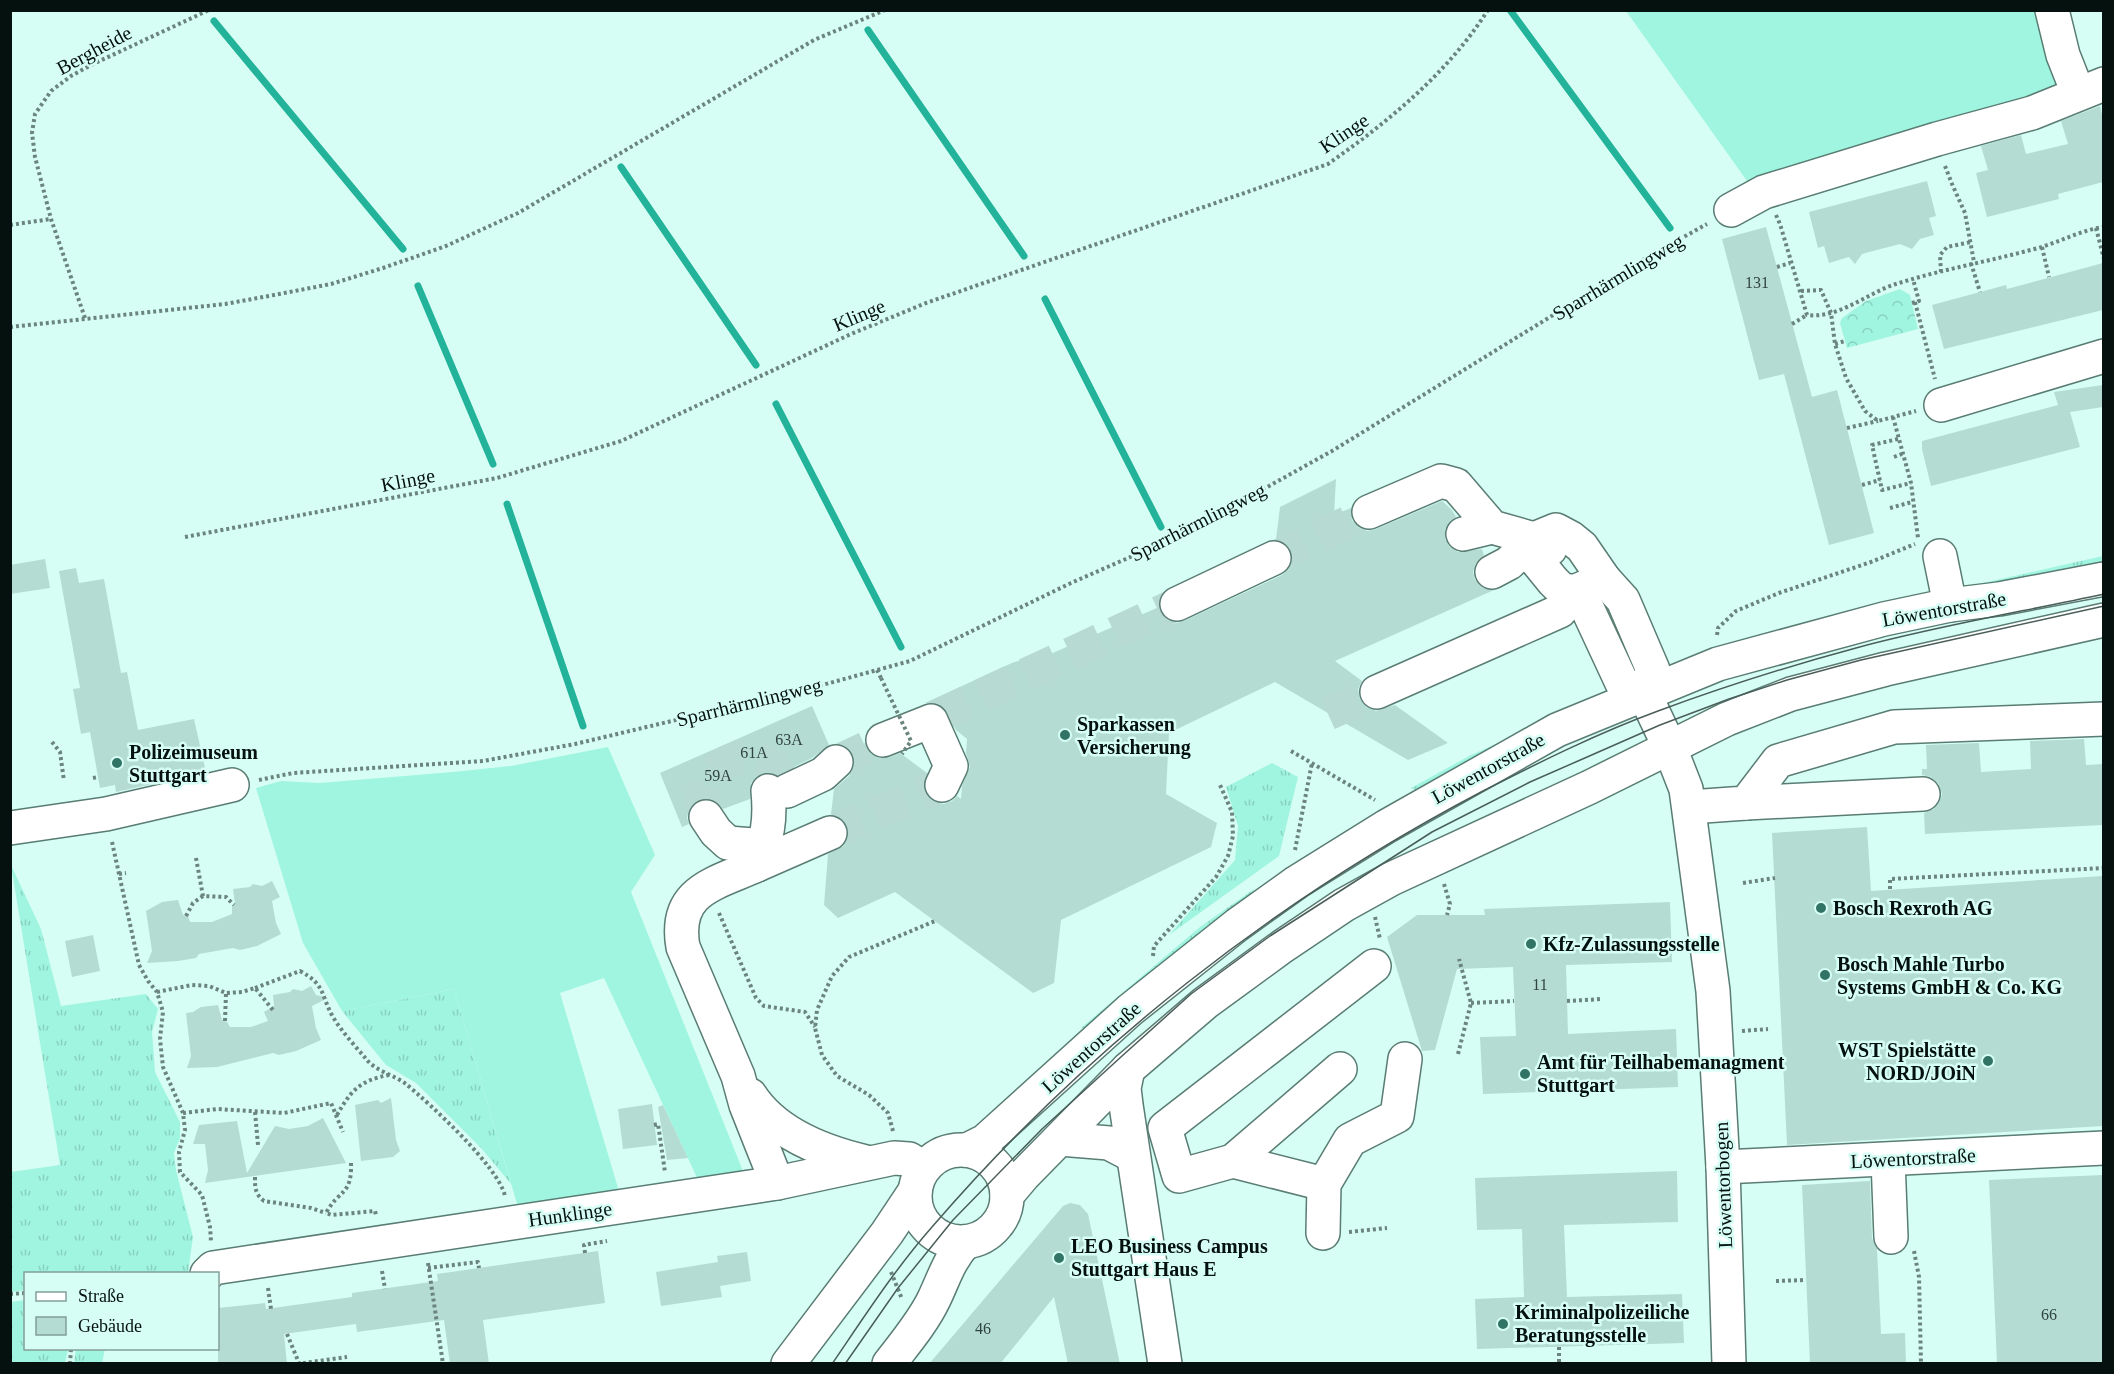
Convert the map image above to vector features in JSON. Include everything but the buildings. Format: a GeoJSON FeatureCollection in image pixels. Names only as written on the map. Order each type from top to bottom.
{"type":"FeatureCollection","features":[{"type":"Feature","properties":{"kind":"main road"},"geometry":{"type":"LineString","coordinates":[[1731,210],[1764,192],[1937,139],[2032,113],[2091,88],[2063,55],[2052,10]]}},
{"type":"Feature","properties":{"kind":"main road"},"geometry":{"type":"LineString","coordinates":[[1941,405],[2103,357]]}},
{"type":"Feature","properties":{"kind":"main road"},"geometry":{"type":"LineString","coordinates":[[1369,512],[1441,481],[1456,485],[1477,530],[1534,539]]}},
{"type":"Feature","properties":{"kind":"main road"},"geometry":{"type":"LineString","coordinates":[[1492,572],[1509,563],[1534,539],[1556,530],[1570,538],[1582,548],[1588,586],[1588,610],[1622,683],[1644,693]]}},
{"type":"Feature","properties":{"kind":"main road"},"geometry":{"type":"LineString","coordinates":[[1534,539],[1535,559],[1561,589],[1588,586]]}},
{"type":"Feature","properties":{"kind":"main road"},"geometry":{"type":"LineString","coordinates":[[1940,556],[1950,605]]}},
{"type":"Feature","properties":{"kind":"main road"},"geometry":{"type":"LineString","coordinates":[[1177,604],[1274,558]]}},
{"type":"Feature","properties":{"kind":"main road","name":"Löwentorstraße"},"geometry":{"type":"LineString","coordinates":[[788,1364],[887,1233],[935,1157],[951,1151],[967,1150],[985,1141],[1130,1010],[1237,925],[1297,882],[1387,826],[1557,730],[1718,664],[1884,618],[2103,579]]}},
{"type":"Feature","properties":{"kind":"main road"},"geometry":{"type":"LineString","coordinates":[[1377,692],[1560,611],[1588,586]]}},
{"type":"Feature","properties":{"kind":"main road","name":"Löwentorstraße"},"geometry":{"type":"LineString","coordinates":[[890,1364],[927,1312],[949,1264],[965,1242],[981,1237],[995,1227],[1004,1212],[1007,1195],[1128,1069],[1205,1003],[1344,905],[1391,879],[1590,787],[1727,719],[1791,694],[1886,669],[2103,620]]}},
{"type":"Feature","properties":{"kind":"main road","name":"Löwentorbogen"},"geometry":{"type":"LineString","coordinates":[[1644,693],[1670,748],[1686,789],[1690,807],[1713,991],[1723,1167],[1729,1364]]}},
{"type":"Feature","properties":{"kind":"main road"},"geometry":{"type":"LineString","coordinates":[[892,747],[934,718],[951,766],[942,785]]}},
{"type":"Feature","properties":{"kind":"main road"},"geometry":{"type":"LineString","coordinates":[[1746,803],[1778,761],[1894,727],[2103,719]]}},
{"type":"Feature","properties":{"kind":"main road"},"geometry":{"type":"LineString","coordinates":[[777,1183],[746,1105],[738,1076],[683,947],[683,912],[700,891],[708,888],[758,844],[780,788],[823,774],[836,762]]}},
{"type":"Feature","properties":{"kind":"main road"},"geometry":{"type":"LineString","coordinates":[[10,828],[106,814],[231,785]]}},
{"type":"Feature","properties":{"kind":"main road"},"geometry":{"type":"LineString","coordinates":[[1690,807],[1923,794]]}},
{"type":"Feature","properties":{"kind":"main road"},"geometry":{"type":"LineString","coordinates":[[713,814],[736,826],[758,844],[830,833]]}},
{"type":"Feature","properties":{"kind":"main road"},"geometry":{"type":"LineString","coordinates":[[1179,1176],[1166,1128],[1374,966]]}},
{"type":"Feature","properties":{"kind":"main road"},"geometry":{"type":"LineString","coordinates":[[1334,1233],[1324,1184],[1350,1140],[1397,1116],[1405,1059]]}},
{"type":"Feature","properties":{"kind":"main road"},"geometry":{"type":"LineString","coordinates":[[1128,1069],[1125,1098],[1132,1155],[1165,1364]]}},
{"type":"Feature","properties":{"kind":"main road"},"geometry":{"type":"LineString","coordinates":[[1138,1190],[1233,1161],[1340,1069]]}},
{"type":"Feature","properties":{"kind":"main road"},"geometry":{"type":"LineString","coordinates":[[738,1076],[755,1103],[775,1124],[801,1139],[843,1157],[868,1162]]}},
{"type":"Feature","properties":{"kind":"main road"},"geometry":{"type":"LineString","coordinates":[[1060,1139],[1109,1143],[1132,1155]]}},
{"type":"Feature","properties":{"kind":"main road","name":"Löwentorstraße"},"geometry":{"type":"LineString","coordinates":[[1723,1167],[2103,1149]]}},
{"type":"Feature","properties":{"kind":"main road"},"geometry":{"type":"LineString","coordinates":[[967,1150],[992,1161],[1006,1183],[1007,1195]]}},
{"type":"Feature","properties":{"kind":"main road","name":"Hunklinge"},"geometry":{"type":"LineString","coordinates":[[210,1270],[777,1183],[894,1158],[909,1160],[919,1180]]}},
{"type":"Feature","properties":{"kind":"main road"},"geometry":{"type":"LineString","coordinates":[[1888,1160],[1902,1243]]}},
{"type":"Feature","properties":{"kind":"main road"},"geometry":{"type":"LineString","coordinates":[[1233,1161],[1324,1184]]}},
{"type":"Feature","properties":{"kind":"main road"},"geometry":{"type":"LineString","coordinates":[[919,1180],[918,1212],[929,1229],[940,1237],[965,1242]]}},
{"type":"Feature","properties":{"kind":"path","name":"Bergheide"},"geometry":{"type":"LineString","coordinates":[[85,318],[51,219],[35,157],[32,133],[35,114],[51,91],[71,76],[209,10]]}},
{"type":"Feature","properties":{"kind":"path"},"geometry":{"type":"LineString","coordinates":[[10,327],[225,304],[331,284],[446,246],[518,213],[814,40],[885,10]]}},
{"type":"Feature","properties":{"kind":"path","name":"Klinge"},"geometry":{"type":"LineString","coordinates":[[185,537],[497,478],[621,441],[851,334],[926,303],[1328,164],[1381,127],[1442,71],[1488,10]]}},
{"type":"Feature","properties":{"kind":"path"},"geometry":{"type":"LineString","coordinates":[[1937,139],[1952,184],[1965,213],[1971,242],[1972,263],[1980,292]]}},
{"type":"Feature","properties":{"kind":"path","name":"Sparrhärmlingweg"},"geometry":{"type":"LineString","coordinates":[[231,785],[293,773],[483,760],[575,744],[814,687],[910,661],[1071,583],[1160,544],[1233,506],[1332,451],[1646,258],[1731,210]]}},
{"type":"Feature","properties":{"kind":"path"},"geometry":{"type":"LineString","coordinates":[[10,225],[51,219]]}},
{"type":"Feature","properties":{"kind":"path"},"geometry":{"type":"LineString","coordinates":[[1780,224],[1807,315]]}},
{"type":"Feature","properties":{"kind":"path"},"geometry":{"type":"LineString","coordinates":[[1792,324],[1807,315],[1831,314],[1894,285],[1913,279],[2042,248],[2103,227]]}},
{"type":"Feature","properties":{"kind":"path"},"geometry":{"type":"LineString","coordinates":[[2096,228],[2103,259]]}},
{"type":"Feature","properties":{"kind":"path"},"geometry":{"type":"LineString","coordinates":[[1941,272],[1940,255],[1947,248],[1971,242]]}},
{"type":"Feature","properties":{"kind":"path"},"geometry":{"type":"LineString","coordinates":[[2042,248],[2049,277]]}},
{"type":"Feature","properties":{"kind":"path"},"geometry":{"type":"LineString","coordinates":[[1777,267],[1790,263]]}},
{"type":"Feature","properties":{"kind":"path"},"geometry":{"type":"LineString","coordinates":[[1847,428],[1941,405],[1913,302],[1919,301],[1913,279]]}},
{"type":"Feature","properties":{"kind":"path"},"geometry":{"type":"LineString","coordinates":[[1801,291],[1821,290],[1831,314],[1836,344],[1850,387],[1866,411],[1878,421]]}},
{"type":"Feature","properties":{"kind":"path"},"geometry":{"type":"LineString","coordinates":[[1836,344],[1845,341]]}},
{"type":"Feature","properties":{"kind":"path"},"geometry":{"type":"LineString","coordinates":[[1715,645],[1718,628],[1736,611],[1779,592],[1871,562],[1918,543],[1911,483],[1893,417]]}},
{"type":"Feature","properties":{"kind":"path"},"geometry":{"type":"LineString","coordinates":[[1898,439],[1872,445],[1882,490],[1911,483]]}},
{"type":"Feature","properties":{"kind":"path"},"geometry":{"type":"LineString","coordinates":[[1894,457],[1902,454]]}},
{"type":"Feature","properties":{"kind":"path"},"geometry":{"type":"LineString","coordinates":[[1862,485],[1880,480]]}},
{"type":"Feature","properties":{"kind":"path"},"geometry":{"type":"LineString","coordinates":[[1890,508],[1912,502]]}},
{"type":"Feature","properties":{"kind":"path"},"geometry":{"type":"LineString","coordinates":[[877,670],[911,741],[892,747]]}},
{"type":"Feature","properties":{"kind":"path"},"geometry":{"type":"LineString","coordinates":[[52,742],[60,752],[64,781]]}},
{"type":"Feature","properties":{"kind":"path"},"geometry":{"type":"LineString","coordinates":[[1291,751],[1376,801]]}},
{"type":"Feature","properties":{"kind":"path"},"geometry":{"type":"LineString","coordinates":[[1294,858],[1312,763]]}},
{"type":"Feature","properties":{"kind":"path"},"geometry":{"type":"LineString","coordinates":[[1152,962],[1155,946],[1216,877],[1228,856],[1233,836],[1232,812],[1220,785]]}},
{"type":"Feature","properties":{"kind":"path"},"geometry":{"type":"LineString","coordinates":[[113,847],[139,965],[157,992],[163,1012],[160,1039],[163,1067],[183,1113],[185,1130],[178,1152],[180,1172],[202,1196],[210,1227],[210,1270]]}},
{"type":"Feature","properties":{"kind":"path"},"geometry":{"type":"LineString","coordinates":[[196,858],[203,896]]}},
{"type":"Feature","properties":{"kind":"path"},"geometry":{"type":"LineString","coordinates":[[1890,889],[1890,879],[2103,868]]}},
{"type":"Feature","properties":{"kind":"path"},"geometry":{"type":"LineString","coordinates":[[119,874],[126,873]]}},
{"type":"Feature","properties":{"kind":"path"},"geometry":{"type":"LineString","coordinates":[[1743,883],[1775,878]]}},
{"type":"Feature","properties":{"kind":"path"},"geometry":{"type":"LineString","coordinates":[[708,888],[756,998],[764,1006],[805,1012],[815,1028],[822,1055],[837,1076],[869,1095],[888,1113],[896,1140]]}},
{"type":"Feature","properties":{"kind":"path"},"geometry":{"type":"LineString","coordinates":[[186,916],[193,903],[203,896],[226,897],[234,905]]}},
{"type":"Feature","properties":{"kind":"path"},"geometry":{"type":"LineString","coordinates":[[1447,915],[1450,904]]}},
{"type":"Feature","properties":{"kind":"path"},"geometry":{"type":"LineString","coordinates":[[815,1028],[817,1010],[832,976],[849,957],[934,921]]}},
{"type":"Feature","properties":{"kind":"path"},"geometry":{"type":"LineString","coordinates":[[1458,1054],[1471,1003],[1459,959]]}},
{"type":"Feature","properties":{"kind":"path"},"geometry":{"type":"LineString","coordinates":[[157,992],[192,985],[209,986],[226,993],[242,992],[300,970],[322,988],[333,1017],[369,1063],[405,1083],[458,1132],[491,1171],[504,1190],[512,1223]]}},
{"type":"Feature","properties":{"kind":"path"},"geometry":{"type":"LineString","coordinates":[[255,988],[273,1010]]}},
{"type":"Feature","properties":{"kind":"path"},"geometry":{"type":"LineString","coordinates":[[225,1021],[226,993]]}},
{"type":"Feature","properties":{"kind":"path"},"geometry":{"type":"LineString","coordinates":[[1567,1001],[1602,999]]}},
{"type":"Feature","properties":{"kind":"path"},"geometry":{"type":"LineString","coordinates":[[1471,1003],[1514,1001]]}},
{"type":"Feature","properties":{"kind":"path"},"geometry":{"type":"LineString","coordinates":[[337,1116],[345,1100],[360,1084],[371,1078],[389,1075]]}},
{"type":"Feature","properties":{"kind":"path"},"geometry":{"type":"LineString","coordinates":[[183,1113],[217,1109],[284,1113],[331,1103],[343,1132]]}},
{"type":"Feature","properties":{"kind":"path"},"geometry":{"type":"LineString","coordinates":[[255,1112],[258,1145]]}},
{"type":"Feature","properties":{"kind":"path"},"geometry":{"type":"LineString","coordinates":[[654,1125],[658,1124],[666,1178]]}},
{"type":"Feature","properties":{"kind":"path"},"geometry":{"type":"LineString","coordinates":[[326,1213],[332,1203],[345,1192],[352,1180],[351,1163]]}},
{"type":"Feature","properties":{"kind":"path"},"geometry":{"type":"LineString","coordinates":[[255,1177],[255,1191],[264,1201],[311,1208],[332,1215],[345,1214]]}},
{"type":"Feature","properties":{"kind":"path"},"geometry":{"type":"LineString","coordinates":[[1334,1233],[1387,1228]]}},
{"type":"Feature","properties":{"kind":"path"},"geometry":{"type":"LineString","coordinates":[[423,1236],[443,1364]]}},
{"type":"Feature","properties":{"kind":"path"},"geometry":{"type":"LineString","coordinates":[[585,1253],[584,1245],[607,1241]]}},
{"type":"Feature","properties":{"kind":"path"},"geometry":{"type":"LineString","coordinates":[[1902,1243],[1919,1277],[1921,1364]]}},
{"type":"Feature","properties":{"kind":"path"},"geometry":{"type":"LineString","coordinates":[[428,1268],[478,1262],[479,1268]]}},
{"type":"Feature","properties":{"kind":"path"},"geometry":{"type":"LineString","coordinates":[[888,1264],[903,1302],[910,1293]]}},
{"type":"Feature","properties":{"kind":"path"},"geometry":{"type":"LineString","coordinates":[[381,1265],[385,1288]]}},
{"type":"Feature","properties":{"kind":"path"},"geometry":{"type":"LineString","coordinates":[[267,1278],[271,1308]]}},
{"type":"Feature","properties":{"kind":"path"},"geometry":{"type":"LineString","coordinates":[[1776,1281],[1806,1280]]}},
{"type":"Feature","properties":{"kind":"path"},"geometry":{"type":"LineString","coordinates":[[287,1334],[298,1363],[347,1357]]}},
{"type":"Feature","properties":{"kind":"path"},"geometry":{"type":"LineString","coordinates":[[1559,1347],[1559,1364]]}},
{"type":"Feature","properties":{"kind":"green space"},"geometry":{"type":"Polygon","coordinates":[[[1626,11],[2041,11],[2059,92],[1752,188],[1626,11]]]}},
{"type":"Feature","properties":{"kind":"green space"},"geometry":{"type":"Polygon","coordinates":[[[1900,289],[1910,295],[1918,329],[1847,348],[1840,323],[1842,318],[1866,301],[1900,289]]]}},
{"type":"Feature","properties":{"kind":"green space"},"geometry":{"type":"Polygon","coordinates":[[[2103,556],[2103,568],[1979,590],[1974,585],[2103,556]]]}},
{"type":"Feature","properties":{"kind":"green space"},"geometry":{"type":"Polygon","coordinates":[[[1503,741],[1508,744],[1422,793],[1411,788],[1469,756],[1503,741]]]}},
{"type":"Feature","properties":{"kind":"green space"},"geometry":{"type":"Polygon","coordinates":[[[608,747],[655,855],[631,892],[745,1176],[700,1184],[604,978],[560,993],[621,1198],[520,1214],[454,989],[342,1011],[303,943],[256,788],[281,781],[319,783],[511,766],[608,747]]]}},
{"type":"Feature","properties":{"kind":"green space"},"geometry":{"type":"Polygon","coordinates":[[[1272,763],[1298,777],[1279,856],[1169,935],[1235,860],[1238,826],[1226,787],[1272,763]]]}},
{"type":"Feature","properties":{"kind":"green space"},"geometry":{"type":"Polygon","coordinates":[[[11,865],[41,929],[61,1006],[146,994],[158,1009],[152,1032],[155,1072],[180,1122],[180,1138],[174,1153],[193,1237],[188,1272],[24,1272],[24,1290],[11,1292],[11,1172],[60,1165],[11,865]]]}},
{"type":"Feature","properties":{"kind":"green space"},"geometry":{"type":"Polygon","coordinates":[[[1254,889],[1244,908],[1093,1029],[1081,1028],[1200,927],[1254,889]]]}},
{"type":"Feature","properties":{"kind":"green space"},"geometry":{"type":"Polygon","coordinates":[[[454,989],[511,1184],[481,1148],[416,1083],[386,1065],[342,1011],[454,989]]]}},
{"type":"Feature","properties":{"kind":"green space"},"geometry":{"type":"Polygon","coordinates":[[[24,1300],[24,1350],[68,1350],[65,1363],[11,1363],[11,1302],[24,1300]]]}},
{"type":"Feature","properties":{"kind":"green space"},"geometry":{"type":"Polygon","coordinates":[[[76,1350],[105,1350],[102,1363],[74,1363],[76,1350]]]}},
{"type":"Feature","properties":{"kind":"waterway"},"geometry":{"type":"LineString","coordinates":[[1510,10],[1670,228]]}},
{"type":"Feature","properties":{"kind":"waterway"},"geometry":{"type":"LineString","coordinates":[[214,21],[403,249]]}},
{"type":"Feature","properties":{"kind":"waterway"},"geometry":{"type":"LineString","coordinates":[[868,30],[1024,256]]}},
{"type":"Feature","properties":{"kind":"waterway"},"geometry":{"type":"LineString","coordinates":[[621,167],[756,365]]}},
{"type":"Feature","properties":{"kind":"waterway"},"geometry":{"type":"LineString","coordinates":[[418,286],[493,464]]}},
{"type":"Feature","properties":{"kind":"waterway"},"geometry":{"type":"LineString","coordinates":[[1045,299],[1161,527]]}},
{"type":"Feature","properties":{"kind":"waterway"},"geometry":{"type":"LineString","coordinates":[[776,404],[901,647]]}},
{"type":"Feature","properties":{"kind":"waterway"},"geometry":{"type":"LineString","coordinates":[[507,504],[583,726]]}},
{"type":"Feature","properties":{"kind":"tunnel"},"geometry":{"type":"LineString","coordinates":[[1274,558],[1369,512]]}},
{"type":"Feature","properties":{"kind":"tunnel"},"geometry":{"type":"LineString","coordinates":[[937,716],[1177,604]]}},
{"type":"Feature","properties":{"kind":"tunnel"},"geometry":{"type":"LineString","coordinates":[[1328,714],[1377,692]]}},
{"type":"Feature","properties":{"kind":"tunnel"},"geometry":{"type":"LineString","coordinates":[[836,762],[883,740]]}},
{"type":"Feature","properties":{"kind":"tunnel"},"geometry":{"type":"LineString","coordinates":[[706,817],[703,799],[705,786],[713,773],[728,761],[748,757],[766,762],[774,768],[785,783]]}},
{"type":"Feature","properties":{"kind":"tunnel"},"geometry":{"type":"LineString","coordinates":[[830,833],[942,785]]}},
{"type":"Feature","properties":{"kind":"tram line"},"geometry":{"type":"LineString","coordinates":[[832,1364],[918,1243],[991,1161],[1054,1099],[1119,1039],[1187,983],[1258,930],[1331,880],[1406,834],[1483,791],[1569,748],[1636,720],[1756,677],[1887,640],[2104,594]]}},
{"type":"Feature","properties":{"kind":"tram line"},"geometry":{"type":"LineString","coordinates":[[845,1364],[898,1288],[953,1220],[1042,1129],[1122,1056],[1191,994],[1270,936],[1432,832],[1530,782],[1660,725],[1729,699],[1861,660],[2104,606]]}},
{"type":"Feature","properties":{"kind":"place","name":"Sparkassen Versicherung"},"geometry":{"type":"Point","coordinates":[1065,735]}},
{"type":"Feature","properties":{"kind":"place","name":"Polizeimuseum Stuttgart"},"geometry":{"type":"Point","coordinates":[117,763]}},
{"type":"Feature","properties":{"kind":"place","name":"Bosch Rexroth AG"},"geometry":{"type":"Point","coordinates":[1821,908]}},
{"type":"Feature","properties":{"kind":"place","name":"Kfz-Zulassungsstelle"},"geometry":{"type":"Point","coordinates":[1531,944]}},
{"type":"Feature","properties":{"kind":"place","name":"Bosch Mahle Turbo Systems GmbH & Co. KG"},"geometry":{"type":"Point","coordinates":[1825,975]}},
{"type":"Feature","properties":{"kind":"place","name":"WST Spielstätte NORD/JOiN"},"geometry":{"type":"Point","coordinates":[1988,1061]}},
{"type":"Feature","properties":{"kind":"place","name":"Amt für Teilhabemanagment Stuttgart"},"geometry":{"type":"Point","coordinates":[1525,1074]}},
{"type":"Feature","properties":{"kind":"place","name":"LEO Business Campus Stuttgart Haus E"},"geometry":{"type":"Point","coordinates":[1059,1258]}},
{"type":"Feature","properties":{"kind":"place","name":"Kriminalpolizeiliche Beratungsstelle"},"geometry":{"type":"Point","coordinates":[1503,1324]}}]}
